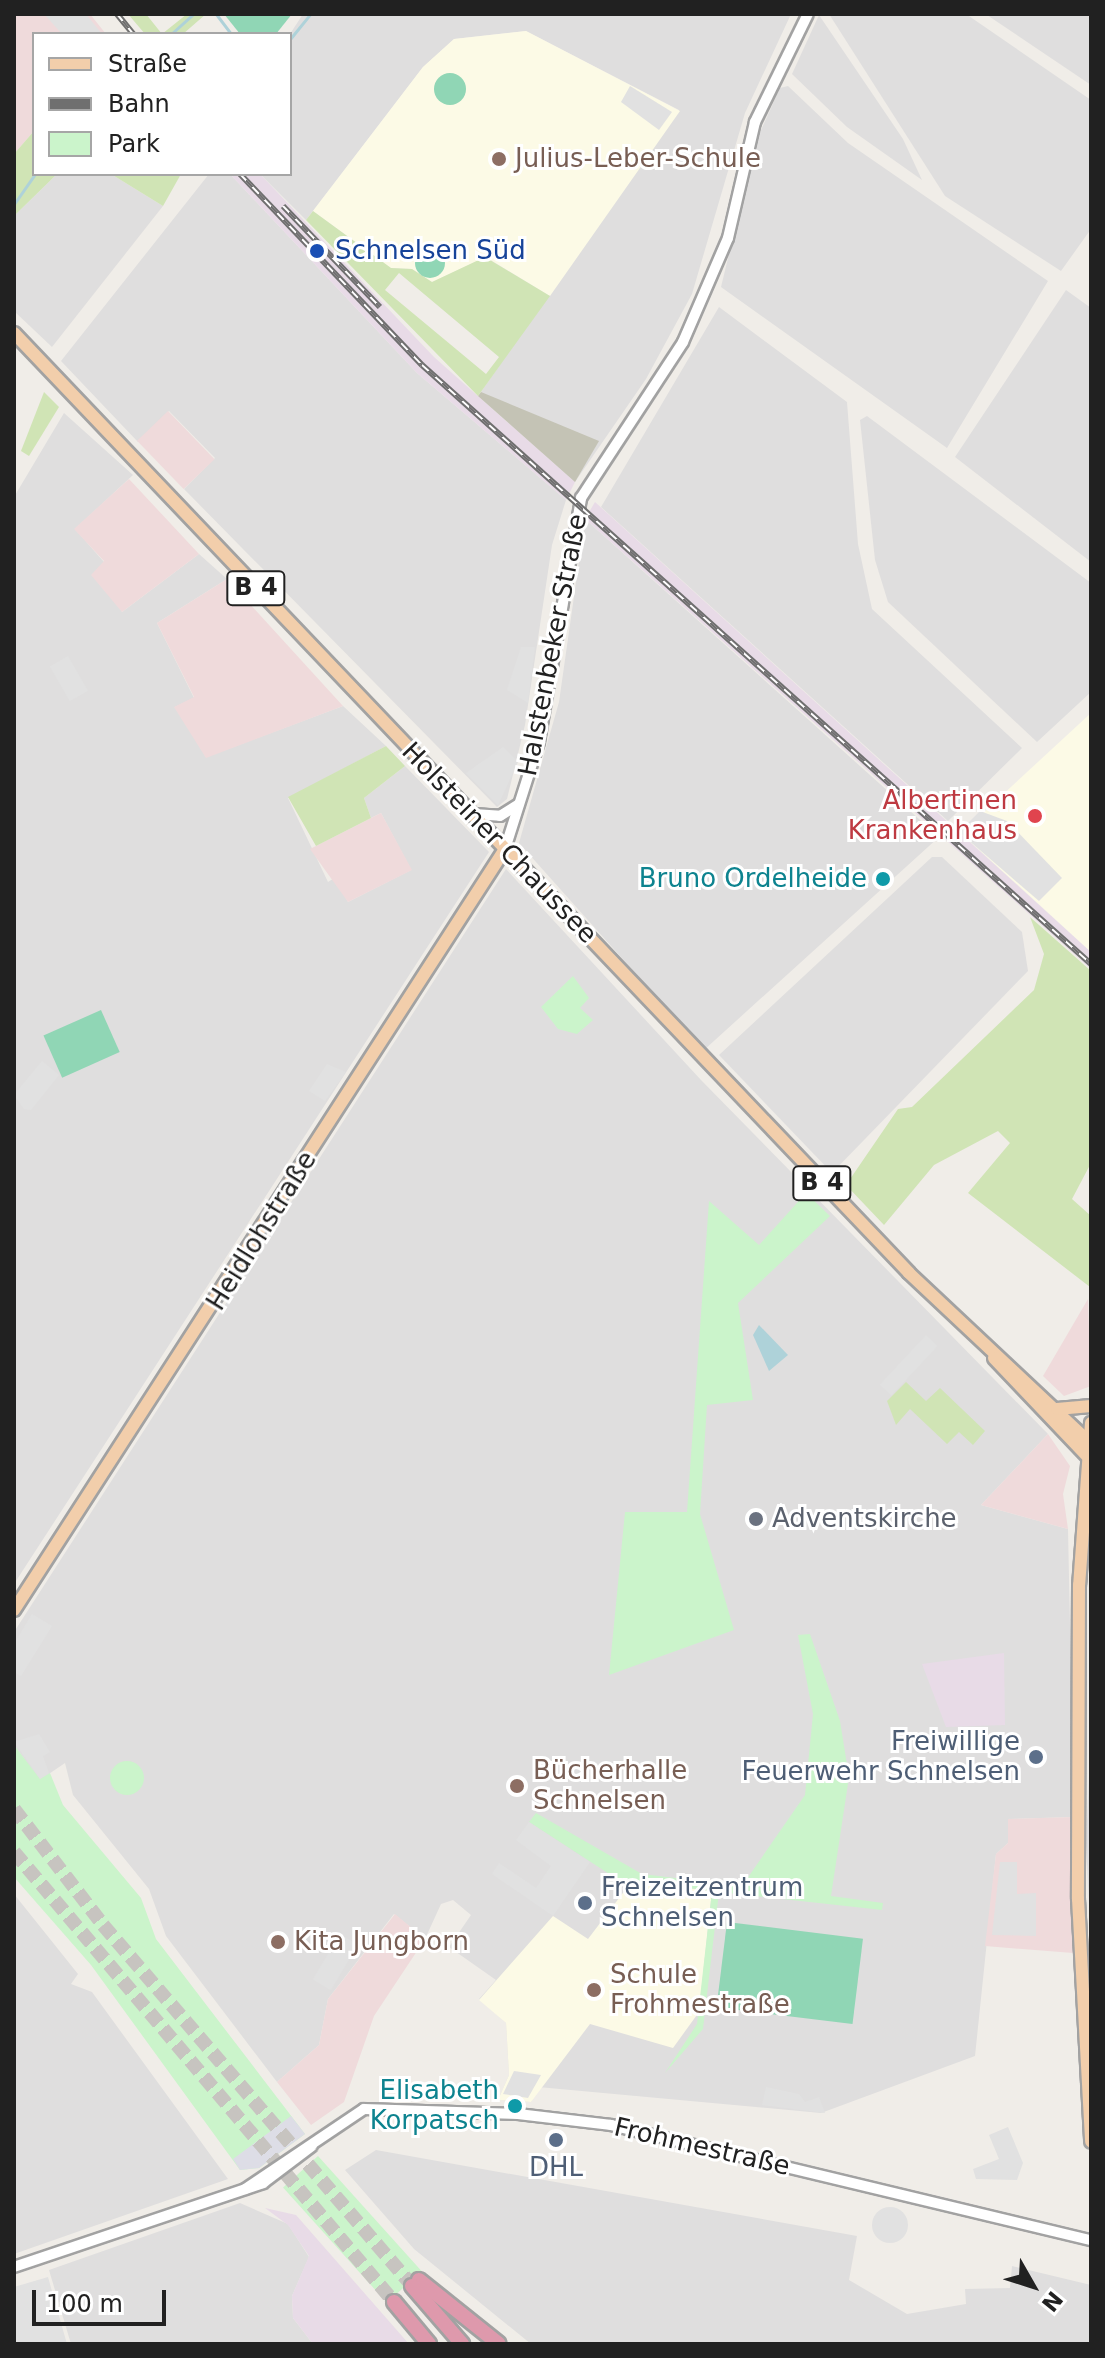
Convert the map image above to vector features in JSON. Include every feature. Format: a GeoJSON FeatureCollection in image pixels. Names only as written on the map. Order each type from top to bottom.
{"type":"FeatureCollection","features":[{"type":"Feature","properties":{"kind":"highway"},"geometry":{"type":"LineString","coordinates":[[462,2344],[416,2283],[499,2344]]}},
{"type":"Feature","properties":{"kind":"highway"},"geometry":{"type":"LineString","coordinates":[[394,2302],[429,2344]]}},
{"type":"Feature","properties":{"kind":"main road","name":"Holsteiner Chaussee"},"geometry":{"type":"LineString","coordinates":[[14,333],[505,849],[987,1349],[1088,1449]]}},
{"type":"Feature","properties":{"kind":"main road","name":"Heidlohstraße"},"geometry":{"type":"LineString","coordinates":[[14,1610],[505,849]]}},
{"type":"Feature","properties":{"kind":"main road","name":"Holsteiner Chaussee"},"geometry":{"type":"LineString","coordinates":[[987,1349],[1057,1409],[1088,1449]]}},
{"type":"Feature","properties":{"kind":"main road"},"geometry":{"type":"LineString","coordinates":[[1057,1409],[1091,1406]]}},
{"type":"Feature","properties":{"kind":"main road"},"geometry":{"type":"LineString","coordinates":[[1091,1423],[1086,1502],[1079,1959],[1091,2142]]}},
{"type":"Feature","properties":{"kind":"street","name":"Halstenbeker Straße"},"geometry":{"type":"LineString","coordinates":[[505,849],[543,721],[581,498],[683,342],[728,238],[755,122],[808,14]]}},
{"type":"Feature","properties":{"kind":"street"},"geometry":{"type":"LineString","coordinates":[[474,814],[500,816],[521,803]]}},
{"type":"Feature","properties":{"kind":"street","name":"Frohmestraße"},"geometry":{"type":"LineString","coordinates":[[14,2267],[245,2189],[351,2115],[378,2106],[555,2116],[1091,2240]]}},
{"type":"Feature","properties":{"kind":"shaded area"},"geometry":{"type":"Polygon","coordinates":[[[14,14],[90,14],[104,32],[32,32],[32,133],[14,154],[14,14]]]}},
{"type":"Feature","properties":{"kind":"shaded area"},"geometry":{"type":"Polygon","coordinates":[[[44,14],[86,14],[100,32],[60,32],[44,14]]]}},
{"type":"Feature","properties":{"kind":"shaded area"},"geometry":{"type":"Polygon","coordinates":[[[303,14],[791,14],[745,113],[692,294],[646,379],[575,482],[478,396],[679,110],[526,31],[454,39],[423,67],[306,220],[262,176],[292,176],[291,32],[303,14]]]}},
{"type":"Feature","properties":{"kind":"shaded area"},"geometry":{"type":"Polygon","coordinates":[[[829,14],[966,14],[1091,100],[1091,229],[1061,271],[945,196],[829,14]]]}},
{"type":"Feature","properties":{"kind":"shaded area"},"geometry":{"type":"Polygon","coordinates":[[[1091,14],[1091,85],[987,15],[1091,14]]]}},
{"type":"Feature","properties":{"kind":"shaded area"},"geometry":{"type":"Polygon","coordinates":[[[819,15],[903,139],[922,180],[847,127],[792,74],[819,15]]]}},
{"type":"Feature","properties":{"kind":"shaded area","name":"Julius-Leber-Schule"},"geometry":{"type":"Polygon","coordinates":[[[526,31],[680,111],[550,296],[486,257],[432,282],[412,269],[391,268],[313,211],[423,67],[454,39],[526,31]]]}},
{"type":"Feature","properties":{"kind":"shaded area"},"geometry":{"type":"Polygon","coordinates":[[[630,86],[672,112],[659,130],[621,102],[630,86]]]}},
{"type":"Feature","properties":{"kind":"shaded area"},"geometry":{"type":"Polygon","coordinates":[[[788,86],[848,143],[1048,281],[947,448],[721,287],[757,139],[780,88],[788,86]]]}},
{"type":"Feature","properties":{"kind":"shaded area"},"geometry":{"type":"Polygon","coordinates":[[[55,176],[114,176],[163,206],[52,347],[14,311],[14,216],[55,176]]]}},
{"type":"Feature","properties":{"kind":"shaded area"},"geometry":{"type":"Polygon","coordinates":[[[207,176],[232,176],[417,373],[566,500],[552,545],[525,725],[507,799],[497,807],[184,489],[215,458],[169,411],[138,442],[61,361],[207,176]]]}},
{"type":"Feature","properties":{"kind":"shaded area"},"geometry":{"type":"Polygon","coordinates":[[[232,176],[262,176],[434,357],[575,482],[566,500],[417,373],[232,176]]]}},
{"type":"Feature","properties":{"kind":"shaded area"},"geometry":{"type":"Polygon","coordinates":[[[1066,290],[1091,308],[1091,562],[955,457],[1066,290]]]}},
{"type":"Feature","properties":{"kind":"shaded area"},"geometry":{"type":"Polygon","coordinates":[[[719,307],[847,402],[858,544],[872,609],[1022,748],[948,821],[601,507],[719,307]]]}},
{"type":"Feature","properties":{"kind":"shaded area"},"geometry":{"type":"Polygon","coordinates":[[[481,392],[599,441],[575,482],[478,396],[481,392]]]}},
{"type":"Feature","properties":{"kind":"shaded area"},"geometry":{"type":"Polygon","coordinates":[[[168,411],[215,459],[184,489],[137,441],[168,411]]]}},
{"type":"Feature","properties":{"kind":"shaded area"},"geometry":{"type":"Polygon","coordinates":[[[64,413],[133,475],[75,529],[104,562],[122,612],[199,554],[227,579],[157,623],[194,698],[175,707],[206,757],[343,706],[386,746],[288,798],[328,882],[336,877],[348,902],[411,870],[381,813],[371,818],[364,798],[405,766],[489,852],[14,1584],[14,497],[64,413]]]}},
{"type":"Feature","properties":{"kind":"shaded area"},"geometry":{"type":"Polygon","coordinates":[[[867,416],[1091,583],[1091,692],[1037,742],[888,602],[875,560],[860,420],[867,416]]]}},
{"type":"Feature","properties":{"kind":"shaded area"},"geometry":{"type":"Polygon","coordinates":[[[129,479],[199,554],[122,612],[91,575],[104,561],[74,529],[129,479]]]}},
{"type":"Feature","properties":{"kind":"shaded area"},"geometry":{"type":"Polygon","coordinates":[[[595,502],[1091,952],[1091,969],[585,519],[595,502]]]}},
{"type":"Feature","properties":{"kind":"shaded area"},"geometry":{"type":"Polygon","coordinates":[[[585,519],[939,837],[704,1050],[519,843],[559,702],[585,519]]]}},
{"type":"Feature","properties":{"kind":"shaded area"},"geometry":{"type":"Polygon","coordinates":[[[227,579],[343,706],[206,758],[174,707],[194,697],[157,623],[227,579]]]}},
{"type":"Feature","properties":{"kind":"shaded area"},"geometry":{"type":"Polygon","coordinates":[[[521,647],[535,647],[528,703],[507,690],[521,647]]]}},
{"type":"Feature","properties":{"kind":"shaded area"},"geometry":{"type":"Polygon","coordinates":[[[68,656],[88,691],[70,701],[50,666],[68,656]]]}},
{"type":"Feature","properties":{"kind":"shaded area","name":"Albertinen Krankenhaus"},"geometry":{"type":"Polygon","coordinates":[[[1091,713],[1091,952],[961,833],[1091,713]]]}},
{"type":"Feature","properties":{"kind":"shaded area"},"geometry":{"type":"Polygon","coordinates":[[[503,747],[518,762],[498,805],[466,773],[503,747]]]}},
{"type":"Feature","properties":{"kind":"shaded area"},"geometry":{"type":"Polygon","coordinates":[[[980,811],[1007,821],[1062,878],[1039,901],[959,832],[980,811]]]}},
{"type":"Feature","properties":{"kind":"shaded area"},"geometry":{"type":"Polygon","coordinates":[[[381,813],[412,870],[348,902],[310,849],[381,813]]]}},
{"type":"Feature","properties":{"kind":"shaded area"},"geometry":{"type":"Polygon","coordinates":[[[932,857],[942,857],[1022,932],[1028,971],[832,1173],[719,1055],[932,857]]]}},
{"type":"Feature","properties":{"kind":"shaded area"},"geometry":{"type":"Polygon","coordinates":[[[506,869],[701,1080],[1048,1434],[981,1505],[1068,1529],[1074,1817],[1008,1819],[1008,1843],[996,1854],[975,2056],[821,2113],[538,2087],[531,2102],[498,2100],[509,2075],[506,2023],[479,1999],[496,1980],[449,1947],[471,1915],[453,1900],[441,1904],[425,1939],[394,1914],[328,1999],[319,2045],[277,2082],[166,1936],[149,1889],[73,1795],[65,1763],[40,1780],[14,1745],[14,1632],[506,869]]]}},
{"type":"Feature","properties":{"kind":"shaded area"},"geometry":{"type":"Polygon","coordinates":[[[42,1061],[59,1075],[31,1110],[24,1109],[14,1095],[42,1061]]]}},
{"type":"Feature","properties":{"kind":"shaded area"},"geometry":{"type":"Polygon","coordinates":[[[327,1064],[346,1072],[325,1101],[309,1091],[327,1064]]]}},
{"type":"Feature","properties":{"kind":"shaded area"},"geometry":{"type":"Polygon","coordinates":[[[1088,1299],[1091,1386],[1064,1396],[1043,1376],[1088,1299]]]}},
{"type":"Feature","properties":{"kind":"shaded area"},"geometry":{"type":"Polygon","coordinates":[[[926,1335],[938,1346],[891,1396],[880,1385],[926,1335]]]}},
{"type":"Feature","properties":{"kind":"shaded area"},"geometry":{"type":"Polygon","coordinates":[[[1048,1434],[1070,1466],[1063,1494],[1068,1529],[981,1505],[1048,1434]]]}},
{"type":"Feature","properties":{"kind":"shaded area"},"geometry":{"type":"Polygon","coordinates":[[[32,1614],[52,1626],[21,1676],[14,1672],[14,1644],[32,1614]]]}},
{"type":"Feature","properties":{"kind":"shaded area"},"geometry":{"type":"Polygon","coordinates":[[[1004,1653],[1005,1725],[946,1727],[922,1664],[1004,1653]]]}},
{"type":"Feature","properties":{"kind":"shaded area"},"geometry":{"type":"Polygon","coordinates":[[[1091,1733],[1091,1946],[1086,1843],[1091,1733]]]}},
{"type":"Feature","properties":{"kind":"shaded area"},"geometry":{"type":"Polygon","coordinates":[[[39,1734],[50,1752],[43,1756],[49,1773],[40,1779],[14,1742],[39,1734]]]}},
{"type":"Feature","properties":{"kind":"shaded area"},"geometry":{"type":"Polygon","coordinates":[[[1074,1817],[1073,1953],[985,1946],[996,1854],[1008,1843],[1008,1819],[1074,1817]]]}},
{"type":"Feature","properties":{"kind":"shaded area"},"geometry":{"type":"Polygon","coordinates":[[[529,1822],[590,1862],[553,1916],[492,1874],[499,1863],[536,1888],[551,1866],[516,1840],[529,1822]]]}},
{"type":"Feature","properties":{"kind":"shaded area"},"geometry":{"type":"Polygon","coordinates":[[[1000,1862],[1017,1862],[1017,1894],[1036,1893],[1036,1936],[992,1935],[1000,1862]]]}},
{"type":"Feature","properties":{"kind":"shaded area","name":"Schule Frohmestraße"},"geometry":{"type":"Polygon","coordinates":[[[632,1881],[712,1891],[699,2012],[673,2048],[590,2024],[531,2102],[498,2100],[509,2075],[506,2023],[479,2000],[553,1916],[588,1939],[632,1881]]]}},
{"type":"Feature","properties":{"kind":"shaded area"},"geometry":{"type":"Polygon","coordinates":[[[14,1894],[78,1974],[71,1984],[92,1992],[228,2179],[14,2254],[14,1894]]]}},
{"type":"Feature","properties":{"kind":"shaded area"},"geometry":{"type":"Polygon","coordinates":[[[395,1914],[425,1939],[374,2016],[344,2102],[311,2125],[277,2082],[319,2045],[328,1999],[395,1914]]]}},
{"type":"Feature","properties":{"kind":"shaded area"},"geometry":{"type":"Polygon","coordinates":[[[340,1934],[358,1945],[331,1990],[313,1979],[340,1934]]]}},
{"type":"Feature","properties":{"kind":"shaded area"},"geometry":{"type":"Polygon","coordinates":[[[514,2071],[541,2075],[528,2098],[503,2094],[514,2071]]]}},
{"type":"Feature","properties":{"kind":"shaded area"},"geometry":{"type":"Polygon","coordinates":[[[766,2087],[799,2094],[805,2102],[819,2097],[825,2113],[762,2105],[766,2087]]]}},
{"type":"Feature","properties":{"kind":"shaded area"},"geometry":{"type":"Polygon","coordinates":[[[291,2116],[305,2134],[259,2168],[240,2170],[233,2159],[291,2116]]]}},
{"type":"Feature","properties":{"kind":"shaded area"},"geometry":{"type":"Polygon","coordinates":[[[1008,2127],[1023,2163],[1017,2180],[976,2179],[973,2169],[999,2159],[989,2135],[1008,2127]]]}},
{"type":"Feature","properties":{"kind":"shaded area"},"geometry":{"type":"Polygon","coordinates":[[[376,2150],[857,2236],[849,2280],[907,2314],[966,2304],[965,2289],[1010,2288],[1012,2266],[1091,2285],[1091,2344],[531,2344],[414,2249],[345,2170],[376,2150]]]}},
{"type":"Feature","properties":{"kind":"shaded area"},"geometry":{"type":"Polygon","coordinates":[[[240,2203],[288,2224],[309,2257],[292,2296],[293,2318],[313,2344],[71,2344],[49,2270],[240,2203]]]}},
{"type":"Feature","properties":{"kind":"shaded area"},"geometry":{"type":"Polygon","coordinates":[[[890,2207],[903,2212],[908,2225],[903,2238],[890,2243],[877,2238],[872,2225],[877,2212],[890,2207]]]}},
{"type":"Feature","properties":{"kind":"shaded area"},"geometry":{"type":"Polygon","coordinates":[[[265,2208],[296,2215],[409,2344],[313,2344],[293,2318],[292,2296],[309,2256],[288,2225],[265,2208]]]}},
{"type":"Feature","properties":{"kind":"shaded area"},"geometry":{"type":"Polygon","coordinates":[[[48,2277],[67,2344],[14,2344],[14,2287],[48,2277]]]}},
{"type":"Feature","properties":{"kind":"green space"},"geometry":{"type":"Polygon","coordinates":[[[128,14],[146,14],[160,32],[143,32],[128,14]]]}},
{"type":"Feature","properties":{"kind":"green space"},"geometry":{"type":"Polygon","coordinates":[[[187,14],[206,14],[185,32],[164,32],[187,14]]]}},
{"type":"Feature","properties":{"kind":"green space"},"geometry":{"type":"Polygon","coordinates":[[[224,14],[292,14],[278,32],[238,32],[224,14]]]}},
{"type":"Feature","properties":{"kind":"green space"},"geometry":{"type":"Polygon","coordinates":[[[450,73],[461,78],[466,89],[461,100],[450,105],[439,100],[434,89],[439,78],[450,73]]]}},
{"type":"Feature","properties":{"kind":"green space"},"geometry":{"type":"Polygon","coordinates":[[[32,133],[32,176],[55,176],[14,216],[14,154],[32,133]]]}},
{"type":"Feature","properties":{"kind":"green space"},"geometry":{"type":"Polygon","coordinates":[[[114,176],[180,176],[163,206],[114,176]]]}},
{"type":"Feature","properties":{"kind":"green space"},"geometry":{"type":"Polygon","coordinates":[[[313,211],[391,268],[412,269],[432,282],[485,257],[550,296],[478,396],[306,220],[313,211]],[[399,273],[385,290],[486,374],[499,357],[399,273]]]}},
{"type":"Feature","properties":{"kind":"green space"},"geometry":{"type":"Polygon","coordinates":[[[430,248],[440,253],[445,263],[440,273],[430,278],[420,273],[415,263],[420,253],[430,248]]]}},
{"type":"Feature","properties":{"kind":"green space"},"geometry":{"type":"Polygon","coordinates":[[[44,392],[59,407],[29,456],[21,451],[44,392]]]}},
{"type":"Feature","properties":{"kind":"green space"},"geometry":{"type":"Polygon","coordinates":[[[386,746],[405,766],[364,798],[371,818],[316,846],[288,797],[386,746]]]}},
{"type":"Feature","properties":{"kind":"green space"},"geometry":{"type":"Polygon","coordinates":[[[1030,917],[1091,971],[1091,1163],[1072,1199],[1091,1216],[1090,1287],[968,1193],[1010,1143],[998,1131],[934,1165],[884,1225],[846,1185],[898,1109],[912,1107],[1034,990],[1044,954],[1030,917]]]}},
{"type":"Feature","properties":{"kind":"green space"},"geometry":{"type":"Polygon","coordinates":[[[573,976],[589,998],[580,1008],[593,1020],[577,1034],[558,1029],[541,1007],[573,976]]]}},
{"type":"Feature","properties":{"kind":"green space"},"geometry":{"type":"Polygon","coordinates":[[[101,1010],[120,1052],[62,1078],[43,1036],[101,1010]]]}},
{"type":"Feature","properties":{"kind":"green space"},"geometry":{"type":"Polygon","coordinates":[[[806,1193],[830,1216],[738,1303],[753,1400],[707,1405],[700,1514],[734,1630],[609,1675],[625,1512],[687,1512],[709,1201],[759,1245],[806,1193]]]}},
{"type":"Feature","properties":{"kind":"green space"},"geometry":{"type":"Polygon","coordinates":[[[906,1382],[926,1401],[940,1388],[985,1431],[973,1445],[959,1432],[947,1444],[910,1409],[896,1425],[887,1401],[906,1382]]]}},
{"type":"Feature","properties":{"kind":"green space"},"geometry":{"type":"Polygon","coordinates":[[[810,1634],[840,1721],[849,1777],[831,1896],[883,1903],[882,1910],[719,1892],[703,2029],[665,2073],[697,2024],[712,1891],[617,1879],[529,1822],[536,1813],[642,1874],[742,1886],[805,1795],[813,1714],[798,1635],[810,1634]]]}},
{"type":"Feature","properties":{"kind":"green space"},"geometry":{"type":"Polygon","coordinates":[[[14,1745],[40,1779],[50,1773],[63,1805],[141,1898],[156,1939],[305,2134],[259,2168],[240,2170],[91,1965],[14,1877],[14,1745]]]}},
{"type":"Feature","properties":{"kind":"green space"},"geometry":{"type":"Polygon","coordinates":[[[127,1761],[139,1766],[144,1778],[139,1790],[127,1795],[115,1790],[110,1778],[115,1766],[127,1761]]]}},
{"type":"Feature","properties":{"kind":"green space"},"geometry":{"type":"Polygon","coordinates":[[[727,1922],[863,1939],[852,2024],[717,2007],[727,1922]]]}},
{"type":"Feature","properties":{"kind":"green space"},"geometry":{"type":"Polygon","coordinates":[[[318,2156],[422,2271],[387,2303],[283,2187],[318,2156]]]}},
{"type":"Feature","properties":{"kind":"water"},"geometry":{"type":"Polygon","coordinates":[[[759,1325],[788,1355],[769,1371],[753,1335],[759,1325]]]}},
{"type":"Feature","properties":{"kind":"waterway"},"geometry":{"type":"LineString","coordinates":[[173,32],[193,14]]}},
{"type":"Feature","properties":{"kind":"waterway"},"geometry":{"type":"LineString","coordinates":[[216,14],[230,32]]}},
{"type":"Feature","properties":{"kind":"waterway"},"geometry":{"type":"LineString","coordinates":[[292,36],[310,14]]}},
{"type":"Feature","properties":{"kind":"waterway"},"geometry":{"type":"LineString","coordinates":[[14,204],[34,176]]}},
{"type":"Feature","properties":{"kind":"tunnel"},"geometry":{"type":"LineString","coordinates":[[14,1809],[103,1925],[412,2286]]}},
{"type":"Feature","properties":{"kind":"tunnel"},"geometry":{"type":"LineString","coordinates":[[14,1852],[394,2302]]}},
{"type":"Feature","properties":{"kind":"railway"},"geometry":{"type":"LineString","coordinates":[[117,14],[131,32]]}},
{"type":"Feature","properties":{"kind":"railway"},"geometry":{"type":"LineString","coordinates":[[242,176],[422,365],[1091,964]]}},
{"type":"Feature","properties":{"kind":"railway"},"geometry":{"type":"LineString","coordinates":[[283,206],[380,307]]}},
{"type":"Feature","properties":{"kind":"place","name":"Julius-Leber-Schule"},"geometry":{"type":"Point","coordinates":[499,159]}},
{"type":"Feature","properties":{"kind":"place","name":"Schnelsen Süd"},"geometry":{"type":"Point","coordinates":[317,251]}},
{"type":"Feature","properties":{"kind":"place","name":"Albertinen Krankenhaus"},"geometry":{"type":"Point","coordinates":[1035,816]}},
{"type":"Feature","properties":{"kind":"place","name":"Bruno Ordelheide"},"geometry":{"type":"Point","coordinates":[883,879]}},
{"type":"Feature","properties":{"kind":"place","name":"Adventskirche"},"geometry":{"type":"Point","coordinates":[756,1519]}},
{"type":"Feature","properties":{"kind":"place","name":"Freiwillige Feuerwehr Schnelsen"},"geometry":{"type":"Point","coordinates":[1036,1757]}},
{"type":"Feature","properties":{"kind":"place","name":"Bücherhalle Schnelsen"},"geometry":{"type":"Point","coordinates":[517,1786]}},
{"type":"Feature","properties":{"kind":"place","name":"Freizeitzentrum Schnelsen"},"geometry":{"type":"Point","coordinates":[585,1903]}},
{"type":"Feature","properties":{"kind":"place","name":"Kita Jungborn"},"geometry":{"type":"Point","coordinates":[278,1942]}},
{"type":"Feature","properties":{"kind":"place","name":"Schule Frohmestraße"},"geometry":{"type":"Point","coordinates":[594,1990]}},
{"type":"Feature","properties":{"kind":"place","name":"Elisabeth Korpatsch"},"geometry":{"type":"Point","coordinates":[515,2106]}},
{"type":"Feature","properties":{"kind":"place","name":"DHL"},"geometry":{"type":"Point","coordinates":[556,2140]}}]}
